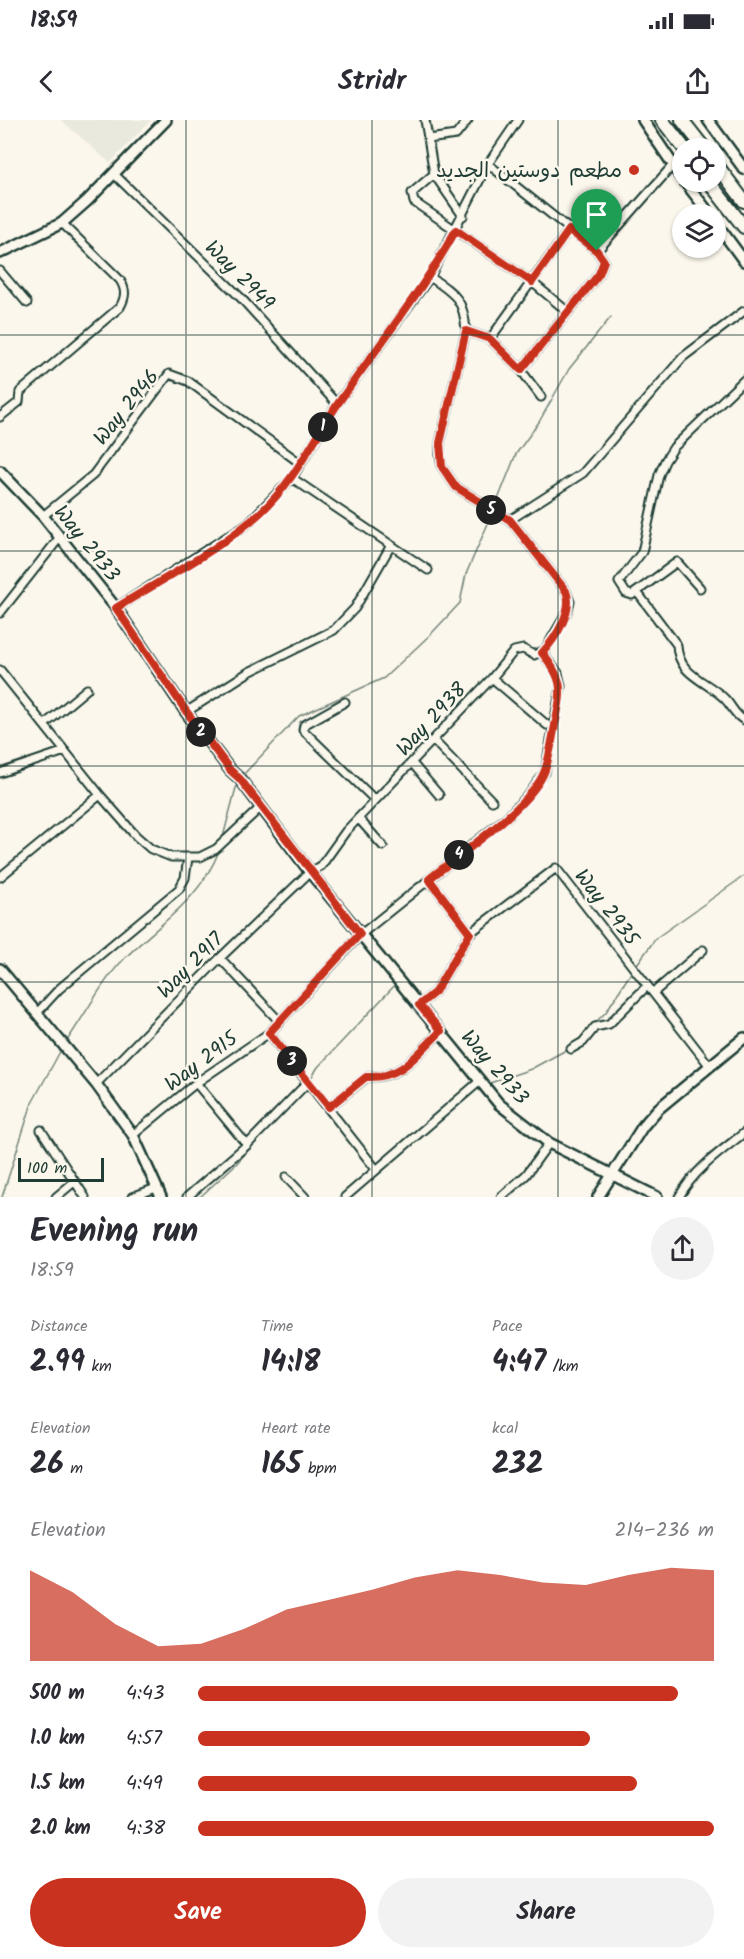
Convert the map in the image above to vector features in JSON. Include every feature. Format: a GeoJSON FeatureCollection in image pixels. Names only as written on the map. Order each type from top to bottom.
{"type":"FeatureCollection","features":[{"type":"Feature","properties":{"kind":"highway"},"geometry":{"type":"LineString","coordinates":[[662,120],[676,138]]}},
{"type":"Feature","properties":{"kind":"highway"},"geometry":{"type":"LineString","coordinates":[[682,120],[696,138]]}},
{"type":"Feature","properties":{"kind":"highway"},"geometry":{"type":"LineString","coordinates":[[726,177],[744,201]]}},
{"type":"Feature","properties":{"kind":"highway"},"geometry":{"type":"LineString","coordinates":[[717,192],[744,227]]}},
{"type":"Feature","properties":{"kind":"street"},"geometry":{"type":"LineString","coordinates":[[1,249],[62,223],[166,120]]}},
{"type":"Feature","properties":{"kind":"street"},"geometry":{"type":"LineString","coordinates":[[425,120],[434,174],[463,216]]}},
{"type":"Feature","properties":{"kind":"street"},"geometry":{"type":"LineString","coordinates":[[428,139],[456,135],[468,120]]}},
{"type":"Feature","properties":{"kind":"street"},"geometry":{"type":"LineString","coordinates":[[116,608],[247,524],[292,477],[337,404],[430,277],[488,164],[518,120]]}},
{"type":"Feature","properties":{"kind":"street"},"geometry":{"type":"LineString","coordinates":[[709,120],[744,169]]}},
{"type":"Feature","properties":{"kind":"street"},"geometry":{"type":"LineString","coordinates":[[643,122],[672,162]]}},
{"type":"Feature","properties":{"kind":"street"},"geometry":{"type":"LineString","coordinates":[[488,164],[597,251],[604,261],[599,274],[521,370]]}},
{"type":"Feature","properties":{"kind":"street"},"geometry":{"type":"LineString","coordinates":[[597,251],[672,167]]}},
{"type":"Feature","properties":{"kind":"street","name":"Way 2949"},"geometry":{"type":"LineString","coordinates":[[114,174],[241,298],[337,404]]}},
{"type":"Feature","properties":{"kind":"street"},"geometry":{"type":"LineString","coordinates":[[434,174],[414,189],[412,197],[414,202],[532,282],[568,312]]}},
{"type":"Feature","properties":{"kind":"street"},"geometry":{"type":"LineString","coordinates":[[693,192],[702,204]]}},
{"type":"Feature","properties":{"kind":"street"},"geometry":{"type":"LineString","coordinates":[[0,417],[18,402],[20,392],[120,307],[125,298],[125,289],[120,279],[62,223]]}},
{"type":"Feature","properties":{"kind":"street"},"geometry":{"type":"LineString","coordinates":[[490,339],[569,230]]}},
{"type":"Feature","properties":{"kind":"street"},"geometry":{"type":"LineString","coordinates":[[726,236],[744,261]]}},
{"type":"Feature","properties":{"kind":"street"},"geometry":{"type":"LineString","coordinates":[[0,271],[27,303]]}},
{"type":"Feature","properties":{"kind":"street"},"geometry":{"type":"LineString","coordinates":[[430,277],[459,299],[465,316],[466,331],[440,443],[441,461],[448,478],[456,487],[510,520],[563,586],[570,602],[565,616],[542,653]]}},
{"type":"Feature","properties":{"kind":"street"},"geometry":{"type":"LineString","coordinates":[[510,520],[583,473],[683,357],[744,311]]}},
{"type":"Feature","properties":{"kind":"street"},"geometry":{"type":"LineString","coordinates":[[466,331],[490,339],[521,370],[541,398]]}},
{"type":"Feature","properties":{"kind":"street","name":"Way 2946"},"geometry":{"type":"LineString","coordinates":[[43,516],[93,475],[169,374],[188,381],[300,463]]}},
{"type":"Feature","properties":{"kind":"street"},"geometry":{"type":"LineString","coordinates":[[700,588],[677,562],[632,595],[626,593],[619,578],[642,552],[659,475],[665,461],[674,447],[744,380]]}},
{"type":"Feature","properties":{"kind":"street","name":"Way 2933"},"geometry":{"type":"LineString","coordinates":[[0,471],[43,516],[116,608],[186,711],[260,808],[480,1081],[517,1120],[549,1143],[657,1197]]}},
{"type":"Feature","properties":{"kind":"street"},"geometry":{"type":"LineString","coordinates":[[292,477],[390,547],[428,570]]}},
{"type":"Feature","properties":{"kind":"street"},"geometry":{"type":"LineString","coordinates":[[0,613],[60,537]]}},
{"type":"Feature","properties":{"kind":"street"},"geometry":{"type":"LineString","coordinates":[[186,711],[249,672],[334,630],[355,608],[390,547]]}},
{"type":"Feature","properties":{"kind":"street"},"geometry":{"type":"LineString","coordinates":[[637,592],[676,645],[677,653],[694,679],[712,687],[744,720]]}},
{"type":"Feature","properties":{"kind":"street","name":"Way 2938"},"geometry":{"type":"LineString","coordinates":[[310,872],[321,866],[358,818],[492,678],[514,651],[523,650],[534,655],[542,653]]}},
{"type":"Feature","properties":{"kind":"street","name":"Way 2915"},"geometry":{"type":"LineString","coordinates":[[134,1135],[196,1083],[269,1033],[360,934],[507,816],[530,793],[545,772],[561,686],[558,673],[542,653]]}},
{"type":"Feature","properties":{"kind":"street"},"geometry":{"type":"LineString","coordinates":[[0,670],[100,795],[142,843],[160,854],[188,858],[200,857],[216,849],[260,808]]}},
{"type":"Feature","properties":{"kind":"street"},"geometry":{"type":"LineString","coordinates":[[492,678],[547,725]]}},
{"type":"Feature","properties":{"kind":"street"},"geometry":{"type":"LineString","coordinates":[[44,725],[87,689]]}},
{"type":"Feature","properties":{"kind":"street"},"geometry":{"type":"LineString","coordinates":[[345,702],[304,725],[303,730],[375,800]]}},
{"type":"Feature","properties":{"kind":"street"},"geometry":{"type":"LineString","coordinates":[[433,740],[492,801]]}},
{"type":"Feature","properties":{"kind":"street"},"geometry":{"type":"LineString","coordinates":[[0,772],[65,751]]}},
{"type":"Feature","properties":{"kind":"street"},"geometry":{"type":"LineString","coordinates":[[412,763],[439,795]]}},
{"type":"Feature","properties":{"kind":"street"},"geometry":{"type":"LineString","coordinates":[[0,877],[100,795]]}},
{"type":"Feature","properties":{"kind":"street"},"geometry":{"type":"LineString","coordinates":[[358,818],[383,846]]}},
{"type":"Feature","properties":{"kind":"street"},"geometry":{"type":"LineString","coordinates":[[37,1013],[59,989],[179,889],[185,878],[188,858]]}},
{"type":"Feature","properties":{"kind":"street","name":"Way 2935"},"geometry":{"type":"LineString","coordinates":[[419,1005],[435,992],[470,933],[556,868],[709,1065]]}},
{"type":"Feature","properties":{"kind":"street","name":"Way 2917"},"geometry":{"type":"LineString","coordinates":[[96,1084],[220,958],[310,872]]}},
{"type":"Feature","properties":{"kind":"street"},"geometry":{"type":"LineString","coordinates":[[429,879],[470,933]]}},
{"type":"Feature","properties":{"kind":"street"},"geometry":{"type":"LineString","coordinates":[[653,993],[703,950]]}},
{"type":"Feature","properties":{"kind":"street"},"geometry":{"type":"LineString","coordinates":[[220,958],[280,1022]]}},
{"type":"Feature","properties":{"kind":"street"},"geometry":{"type":"LineString","coordinates":[[0,969],[96,1084],[134,1135],[161,1197]]}},
{"type":"Feature","properties":{"kind":"street"},"geometry":{"type":"LineString","coordinates":[[571,1049],[583,1042],[593,1029],[609,1024],[647,986]]}},
{"type":"Feature","properties":{"kind":"street"},"geometry":{"type":"LineString","coordinates":[[329,1107],[366,1077],[382,1078],[399,1071],[441,1031]]}},
{"type":"Feature","properties":{"kind":"street"},"geometry":{"type":"LineString","coordinates":[[269,1033],[375,1168]]}},
{"type":"Feature","properties":{"kind":"street"},"geometry":{"type":"LineString","coordinates":[[598,1197],[612,1173],[658,1108],[744,1038]]}},
{"type":"Feature","properties":{"kind":"street"},"geometry":{"type":"LineString","coordinates":[[345,1197],[375,1168],[480,1081]]}},
{"type":"Feature","properties":{"kind":"street"},"geometry":{"type":"LineString","coordinates":[[187,1197],[247,1144],[308,1082]]}},
{"type":"Feature","properties":{"kind":"street"},"geometry":{"type":"LineString","coordinates":[[196,1083],[247,1144]]}},
{"type":"Feature","properties":{"kind":"street"},"geometry":{"type":"LineString","coordinates":[[41,1130],[85,1197]]}},
{"type":"Feature","properties":{"kind":"street"},"geometry":{"type":"LineString","coordinates":[[679,1197],[687,1183],[704,1164],[744,1133]]}},
{"type":"Feature","properties":{"kind":"street"},"geometry":{"type":"LineString","coordinates":[[501,1197],[526,1174],[549,1143]]}},
{"type":"Feature","properties":{"kind":"street"},"geometry":{"type":"LineString","coordinates":[[286,1177],[305,1197]]}},
{"type":"Feature","properties":{"kind":"street"},"geometry":{"type":"LineString","coordinates":[[56,1197],[74,1182]]}},
{"type":"Feature","properties":{"kind":"street"},"geometry":{"type":"LineString","coordinates":[[132,1197],[156,1188]]}},
{"type":"Feature","properties":{"kind":"shaded area"},"geometry":{"type":"Polygon","coordinates":[[[61,120],[151,120],[110,163],[61,120]]]}},
{"type":"Feature","properties":{"kind":"waterway"},"geometry":{"type":"LineString","coordinates":[[495,507],[516,454],[539,422],[569,369],[611,317]]}},
{"type":"Feature","properties":{"kind":"waterway"},"geometry":{"type":"LineString","coordinates":[[243,775],[299,716],[384,678],[431,634],[460,603],[466,574],[493,512]]}},
{"type":"Feature","properties":{"kind":"waterway"},"geometry":{"type":"LineString","coordinates":[[223,837],[237,784]]}},
{"type":"Feature","properties":{"kind":"waterway"},"geometry":{"type":"LineString","coordinates":[[66,1042],[117,967],[190,897],[211,868],[219,851]]}},
{"type":"Feature","properties":{"kind":"waterway"},"geometry":{"type":"LineString","coordinates":[[635,967],[656,938],[744,876]]}},
{"type":"Feature","properties":{"kind":"waterway"},"geometry":{"type":"LineString","coordinates":[[593,1025],[606,1012],[632,971]]}},
{"type":"Feature","properties":{"kind":"waterway"},"geometry":{"type":"LineString","coordinates":[[309,1081],[318,1067],[396,984]]}},
{"type":"Feature","properties":{"kind":"waterway"},"geometry":{"type":"LineString","coordinates":[[576,1042],[590,1029]]}},
{"type":"Feature","properties":{"kind":"waterway"},"geometry":{"type":"LineString","coordinates":[[2,1197],[32,1103],[62,1048]]}},
{"type":"Feature","properties":{"kind":"waterway"},"geometry":{"type":"LineString","coordinates":[[487,1084],[531,1069],[568,1049]]}},
{"type":"Feature","properties":{"kind":"waterway"},"geometry":{"type":"LineString","coordinates":[[200,1197],[236,1164],[271,1125]]}},
{"type":"Feature","properties":{"kind":"place","name":"مطعم دوستين الجديد"},"geometry":{"type":"Point","coordinates":[634,170]}},
{"type":"Feature","properties":{"kind":"route"},"geometry":{"type":"LineString","coordinates":[[456,230],[532,282],[569,230],[597,251],[604,261],[599,274],[521,370],[490,339],[466,331],[440,443],[442,467],[448,478],[465,495],[510,520],[563,586],[570,602],[567,612],[542,653],[558,673],[561,686],[545,772],[530,793],[507,816],[429,879],[470,933],[435,992],[419,1005],[441,1031],[399,1071],[382,1078],[366,1077],[329,1107],[269,1033],[360,934],[275,828],[240,779],[230,770],[186,711],[116,608],[231,536],[262,511],[292,477],[337,404],[430,277],[456,230]]}}]}
